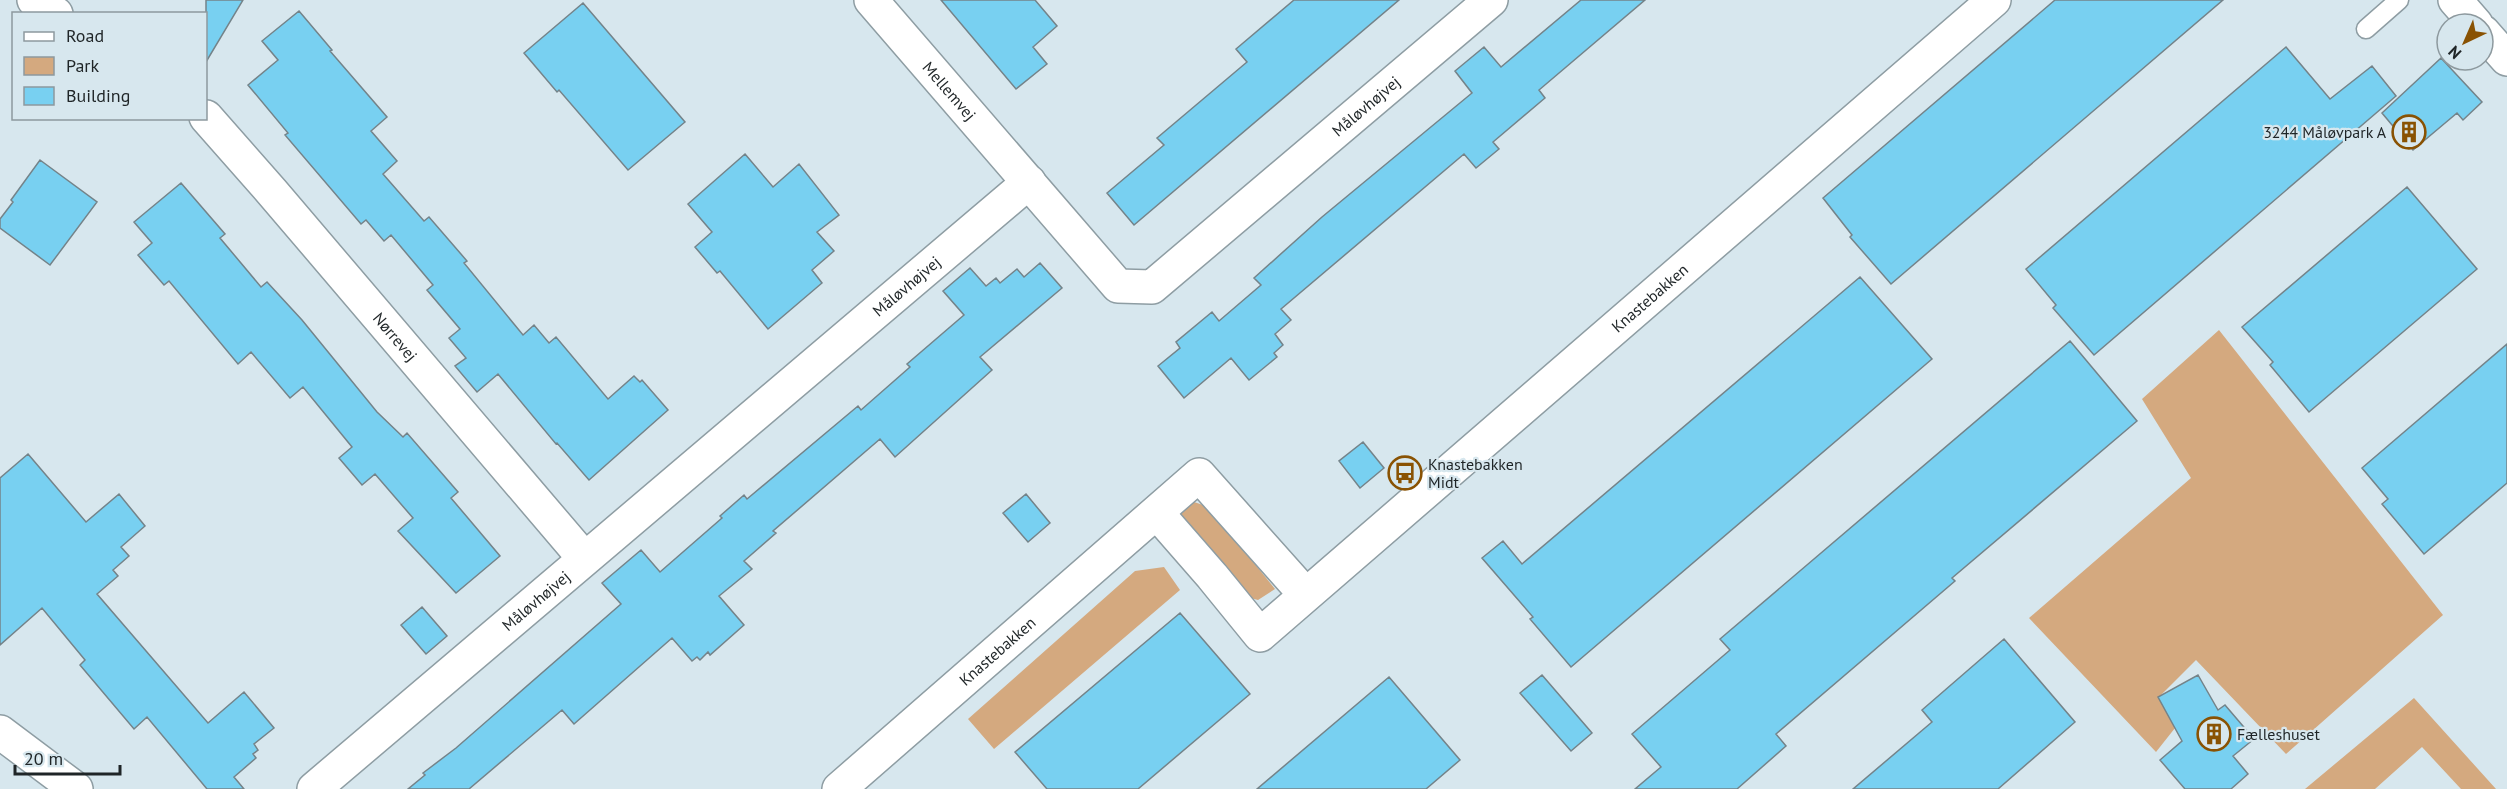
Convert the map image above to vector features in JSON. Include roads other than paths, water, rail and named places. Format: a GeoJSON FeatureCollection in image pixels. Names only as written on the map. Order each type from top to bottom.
{"type":"FeatureCollection","features":[{"type":"Feature","properties":{"kind":"street"},"geometry":{"type":"LineString","coordinates":[[34,0],[53,12]]}},
{"type":"Feature","properties":{"kind":"street","name":"Mellemvej"},"geometry":{"type":"LineString","coordinates":[[871,0],[1029,182]]}},
{"type":"Feature","properties":{"kind":"street","name":"Måløvhøjvej"},"geometry":{"type":"LineString","coordinates":[[314,789],[1029,182],[1118,286],[1152,286],[1491,0]]}},
{"type":"Feature","properties":{"kind":"street","name":"Knastebakken"},"geometry":{"type":"LineString","coordinates":[[1157,513],[1260,635],[1994,0]]}},
{"type":"Feature","properties":{"kind":"street"},"geometry":{"type":"LineString","coordinates":[[2455,0],[2466,12]]}},
{"type":"Feature","properties":{"kind":"street"},"geometry":{"type":"LineString","coordinates":[[2495,46],[2507,59]]}},
{"type":"Feature","properties":{"kind":"street","name":"Nørrevej"},"geometry":{"type":"LineString","coordinates":[[207,118],[584,558]]}},
{"type":"Feature","properties":{"kind":"street","name":"Knastebakken"},"geometry":{"type":"LineString","coordinates":[[839,789],[1199,475],[1305,594]]}},
{"type":"Feature","properties":{"kind":"street"},"geometry":{"type":"LineString","coordinates":[[0,732],[76,789]]}},
{"type":"Feature","properties":{"kind":"lane"},"geometry":{"type":"LineString","coordinates":[[2366,29],[2399,0]]}},
{"type":"Feature","properties":{"kind":"place","name":"3244 Måløvpark A"},"geometry":{"type":"Point","coordinates":[2409,132]}},
{"type":"Feature","properties":{"kind":"place","name":"Knastebakken Midt"},"geometry":{"type":"Point","coordinates":[1405,473]}},
{"type":"Feature","properties":{"kind":"place","name":"Fælleshuset"},"geometry":{"type":"Point","coordinates":[2214,734]}}]}
